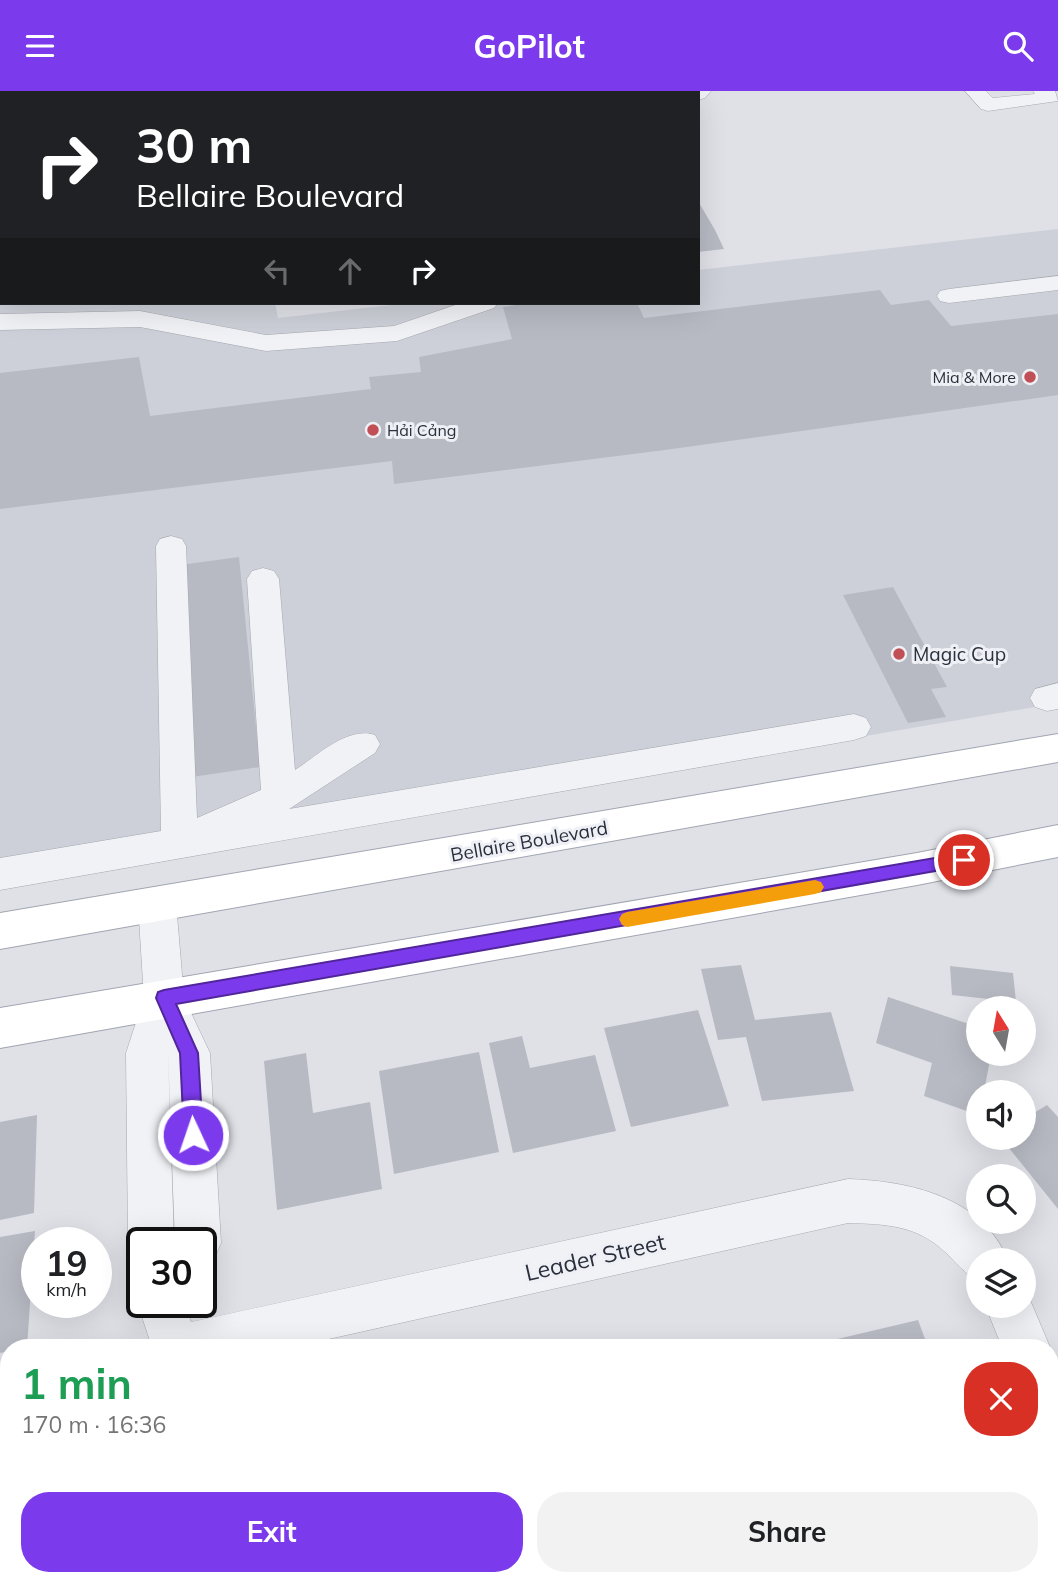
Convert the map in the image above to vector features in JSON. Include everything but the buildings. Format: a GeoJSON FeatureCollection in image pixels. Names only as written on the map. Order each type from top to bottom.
{"type":"FeatureCollection","features":[{"type":"Feature","properties":{"kind":"main road","name":"Bellaire Boulevard"},"geometry":{"type":"LineString","coordinates":[[0,930],[573,834],[1058,748]]}},
{"type":"Feature","properties":{"kind":"main road"},"geometry":{"type":"LineString","coordinates":[[0,1028],[891,874],[1058,841]]}},
{"type":"Feature","properties":{"kind":"street"},"geometry":{"type":"LineString","coordinates":[[975,91],[988,105],[1050,98],[1043,91]]}},
{"type":"Feature","properties":{"kind":"street"},"geometry":{"type":"LineString","coordinates":[[949,296],[1058,283]]}},
{"type":"Feature","properties":{"kind":"street"},"geometry":{"type":"LineString","coordinates":[[0,322],[140,319],[266,343],[397,333],[479,305]]}},
{"type":"Feature","properties":{"kind":"street"},"geometry":{"type":"LineString","coordinates":[[171,545],[180,842]]}},
{"type":"Feature","properties":{"kind":"street"},"geometry":{"type":"LineString","coordinates":[[263,579],[279,798]]}},
{"type":"Feature","properties":{"kind":"street"},"geometry":{"type":"LineString","coordinates":[[0,874],[854,727]]}},
{"type":"Feature","properties":{"kind":"street"},"geometry":{"type":"LineString","coordinates":[[180,842],[279,798],[363,744]]}},
{"type":"Feature","properties":{"kind":"street"},"geometry":{"type":"LineString","coordinates":[[157,903],[164,998],[189,1053],[197,1227]]}},
{"type":"Feature","properties":{"kind":"street"},"geometry":{"type":"LineString","coordinates":[[151,1227],[147,1053],[164,998]]}},
{"type":"Feature","properties":{"kind":"street","name":"Leader Street"},"geometry":{"type":"LineString","coordinates":[[224,1339],[848,1201],[892,1202],[916,1207],[941,1218],[972,1248]]}},
{"type":"Feature","properties":{"kind":"street"},"geometry":{"type":"LineString","coordinates":[[166,1318],[173,1339]]}},
{"type":"Feature","properties":{"kind":"street"},"geometry":{"type":"LineString","coordinates":[[178,1339],[185,1318]]}},
{"type":"Feature","properties":{"kind":"street"},"geometry":{"type":"LineString","coordinates":[[1014,1318],[1023,1339]]}},
{"type":"Feature","properties":{"kind":"shaded area"},"geometry":{"type":"Polygon","coordinates":[[[1058,229],[1058,703],[0,884],[0,305],[275,305],[278,318],[392,305],[700,305],[700,270],[1058,229]]]}},
{"type":"Feature","properties":{"kind":"slow traffic"},"geometry":{"type":"LineString","coordinates":[[627,919],[815,887]]}},
{"type":"Feature","properties":{"kind":"place","name":"Mia & More"},"geometry":{"type":"Point","coordinates":[1030,377]}},
{"type":"Feature","properties":{"kind":"place","name":"Hải Cảng"},"geometry":{"type":"Point","coordinates":[373,430]}},
{"type":"Feature","properties":{"kind":"place","name":"Magic Cup"},"geometry":{"type":"Point","coordinates":[899,654]}},
{"type":"Feature","properties":{"kind":"route"},"geometry":{"type":"LineString","coordinates":[[193,1135],[189,1053],[164,998],[964,860]]}}]}
